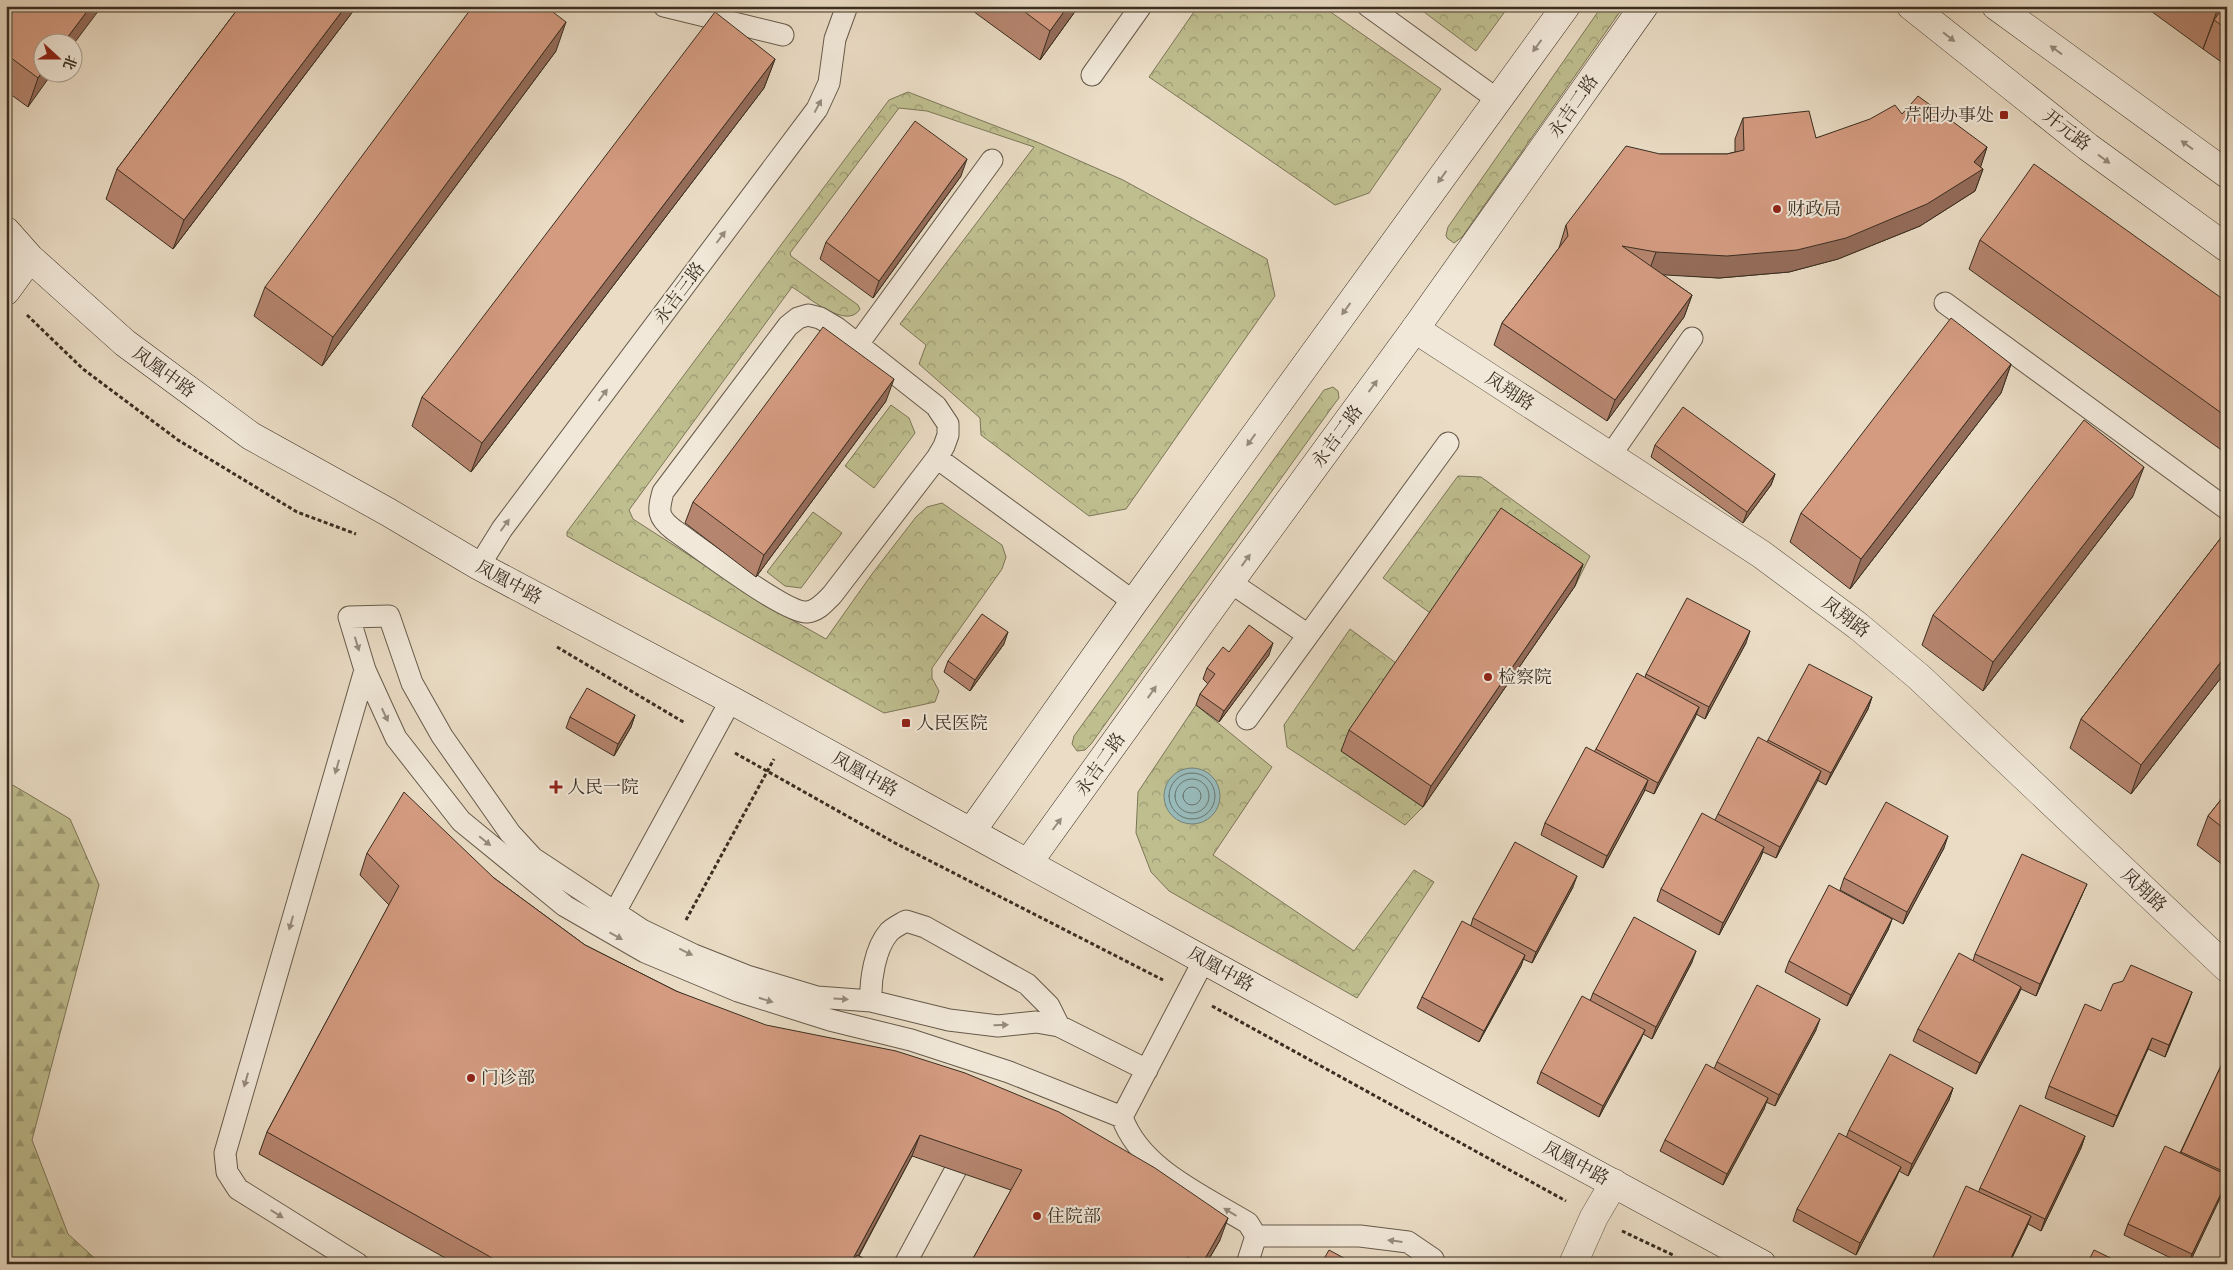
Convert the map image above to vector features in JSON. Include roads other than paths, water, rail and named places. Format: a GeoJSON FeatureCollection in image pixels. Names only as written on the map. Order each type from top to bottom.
{"type":"FeatureCollection","features":[{"type":"Feature","properties":{"kind":"street"},"geometry":{"type":"LineString","coordinates":[[971,832],[1134,602],[1566,6]]}},
{"type":"Feature","properties":{"kind":"street","name":"永吉二路"},"geometry":{"type":"LineString","coordinates":[[1028,863],[1415,329],[1644,6]]}},
{"type":"Feature","properties":{"kind":"street","name":"开元路"},"geometry":{"type":"LineString","coordinates":[[1911,6],[2088,147],[2227,248]]}},
{"type":"Feature","properties":{"kind":"street"},"geometry":{"type":"LineString","coordinates":[[1996,6],[2227,174]]}},
{"type":"Feature","properties":{"kind":"street","name":"凤凰中路"},"geometry":{"type":"LineString","coordinates":[[6,231],[30,258],[125,343],[251,436],[388,512],[479,566],[731,700],[1762,1264]]}},
{"type":"Feature","properties":{"kind":"street"},"geometry":{"type":"LineString","coordinates":[[6,282],[30,258]]}},
{"type":"Feature","properties":{"kind":"street"},"geometry":{"type":"LineString","coordinates":[[13,300],[30,258]]}},
{"type":"Feature","properties":{"kind":"street","name":"凤翔路"},"geometry":{"type":"LineString","coordinates":[[1415,329],[1761,554],[1858,626],[1919,677],[2227,968]]}},
{"type":"Feature","properties":{"kind":"street"},"geometry":{"type":"LineString","coordinates":[[1573,1264],[1594,1217],[1614,1183]]}},
{"type":"Feature","properties":{"kind":"lane"},"geometry":{"type":"LineString","coordinates":[[664,6],[783,35]]}},
{"type":"Feature","properties":{"kind":"lane","name":"永吉三路"},"geometry":{"type":"LineString","coordinates":[[479,566],[502,529],[817,109],[829,83],[835,39],[848,6]]}},
{"type":"Feature","properties":{"kind":"lane"},"geometry":{"type":"LineString","coordinates":[[1092,75],[1141,6]]}},
{"type":"Feature","properties":{"kind":"lane"},"geometry":{"type":"LineString","coordinates":[[1368,6],[1498,100]]}},
{"type":"Feature","properties":{"kind":"lane"},"geometry":{"type":"LineString","coordinates":[[858,344],[992,160]]}},
{"type":"Feature","properties":{"kind":"lane"},"geometry":{"type":"LineString","coordinates":[[1945,303],[2227,509]]}},
{"type":"Feature","properties":{"kind":"lane"},"geometry":{"type":"LineString","coordinates":[[808,316],[820,318],[858,344],[927,397],[944,415],[948,424],[948,435],[937,458],[832,595],[818,609],[806,612],[780,602],[664,522],[660,514],[660,505],[664,492],[788,326],[798,318],[808,316]]}},
{"type":"Feature","properties":{"kind":"lane"},"geometry":{"type":"LineString","coordinates":[[1610,456],[1692,338]]}},
{"type":"Feature","properties":{"kind":"lane"},"geometry":{"type":"LineString","coordinates":[[1247,718],[1448,443]]}},
{"type":"Feature","properties":{"kind":"lane"},"geometry":{"type":"LineString","coordinates":[[937,458],[1134,602]]}},
{"type":"Feature","properties":{"kind":"lane"},"geometry":{"type":"LineString","coordinates":[[1230,582],[1308,635]]}},
{"type":"Feature","properties":{"kind":"lane"},"geometry":{"type":"LineString","coordinates":[[1147,1070],[1059,1026],[1036,1022],[998,1026],[949,1020],[871,1001],[817,997],[747,976],[672,945],[642,930],[533,858],[510,833],[442,736],[416,691],[388,616],[349,617],[365,670],[396,738],[461,821],[565,906],[646,952],[738,991],[830,1020],[911,1040],[1004,1081],[1122,1118],[1128,1132],[1158,1168],[1248,1223],[1256,1236],[1247,1264]]}},
{"type":"Feature","properties":{"kind":"lane"},"geometry":{"type":"LineString","coordinates":[[358,1264],[238,1189],[227,1172],[225,1152],[365,670]]}},
{"type":"Feature","properties":{"kind":"lane"},"geometry":{"type":"LineString","coordinates":[[615,912],[731,700]]}},
{"type":"Feature","properties":{"kind":"lane"},"geometry":{"type":"LineString","coordinates":[[871,1001],[870,986],[876,957],[889,932],[906,921],[925,927],[1027,984],[1049,1006],[1059,1026]]}},
{"type":"Feature","properties":{"kind":"lane"},"geometry":{"type":"LineString","coordinates":[[1122,1118],[1204,960]]}},
{"type":"Feature","properties":{"kind":"lane"},"geometry":{"type":"LineString","coordinates":[[905,1264],[980,1124]]}},
{"type":"Feature","properties":{"kind":"lane"},"geometry":{"type":"LineString","coordinates":[[1256,1236],[1360,1236],[1408,1242],[1433,1259],[1435,1264]]}},
{"type":"Feature","properties":{"kind":"water"},"geometry":{"type":"Polygon","coordinates":[[[1186,768],[1198,768],[1208,772],[1216,780],[1220,796],[1216,812],[1208,820],[1198,824],[1186,824],[1176,820],[1168,812],[1164,802],[1164,790],[1168,780],[1176,772],[1186,768]]]}},
{"type":"Feature","properties":{"kind":"place","name":"芹阳办事处"},"geometry":{"type":"Point","coordinates":[2004,115]}},
{"type":"Feature","properties":{"kind":"place","name":"财政局"},"geometry":{"type":"Point","coordinates":[1777,209]}},
{"type":"Feature","properties":{"kind":"place","name":"检察院"},"geometry":{"type":"Point","coordinates":[1488,677]}},
{"type":"Feature","properties":{"kind":"place","name":"人民医院"},"geometry":{"type":"Point","coordinates":[906,723]}},
{"type":"Feature","properties":{"kind":"place","name":"人民一院"},"geometry":{"type":"Point","coordinates":[556,787]}},
{"type":"Feature","properties":{"kind":"place","name":"门诊部"},"geometry":{"type":"Point","coordinates":[471,1078]}},
{"type":"Feature","properties":{"kind":"place","name":"住院部"},"geometry":{"type":"Point","coordinates":[1037,1216]}}]}
